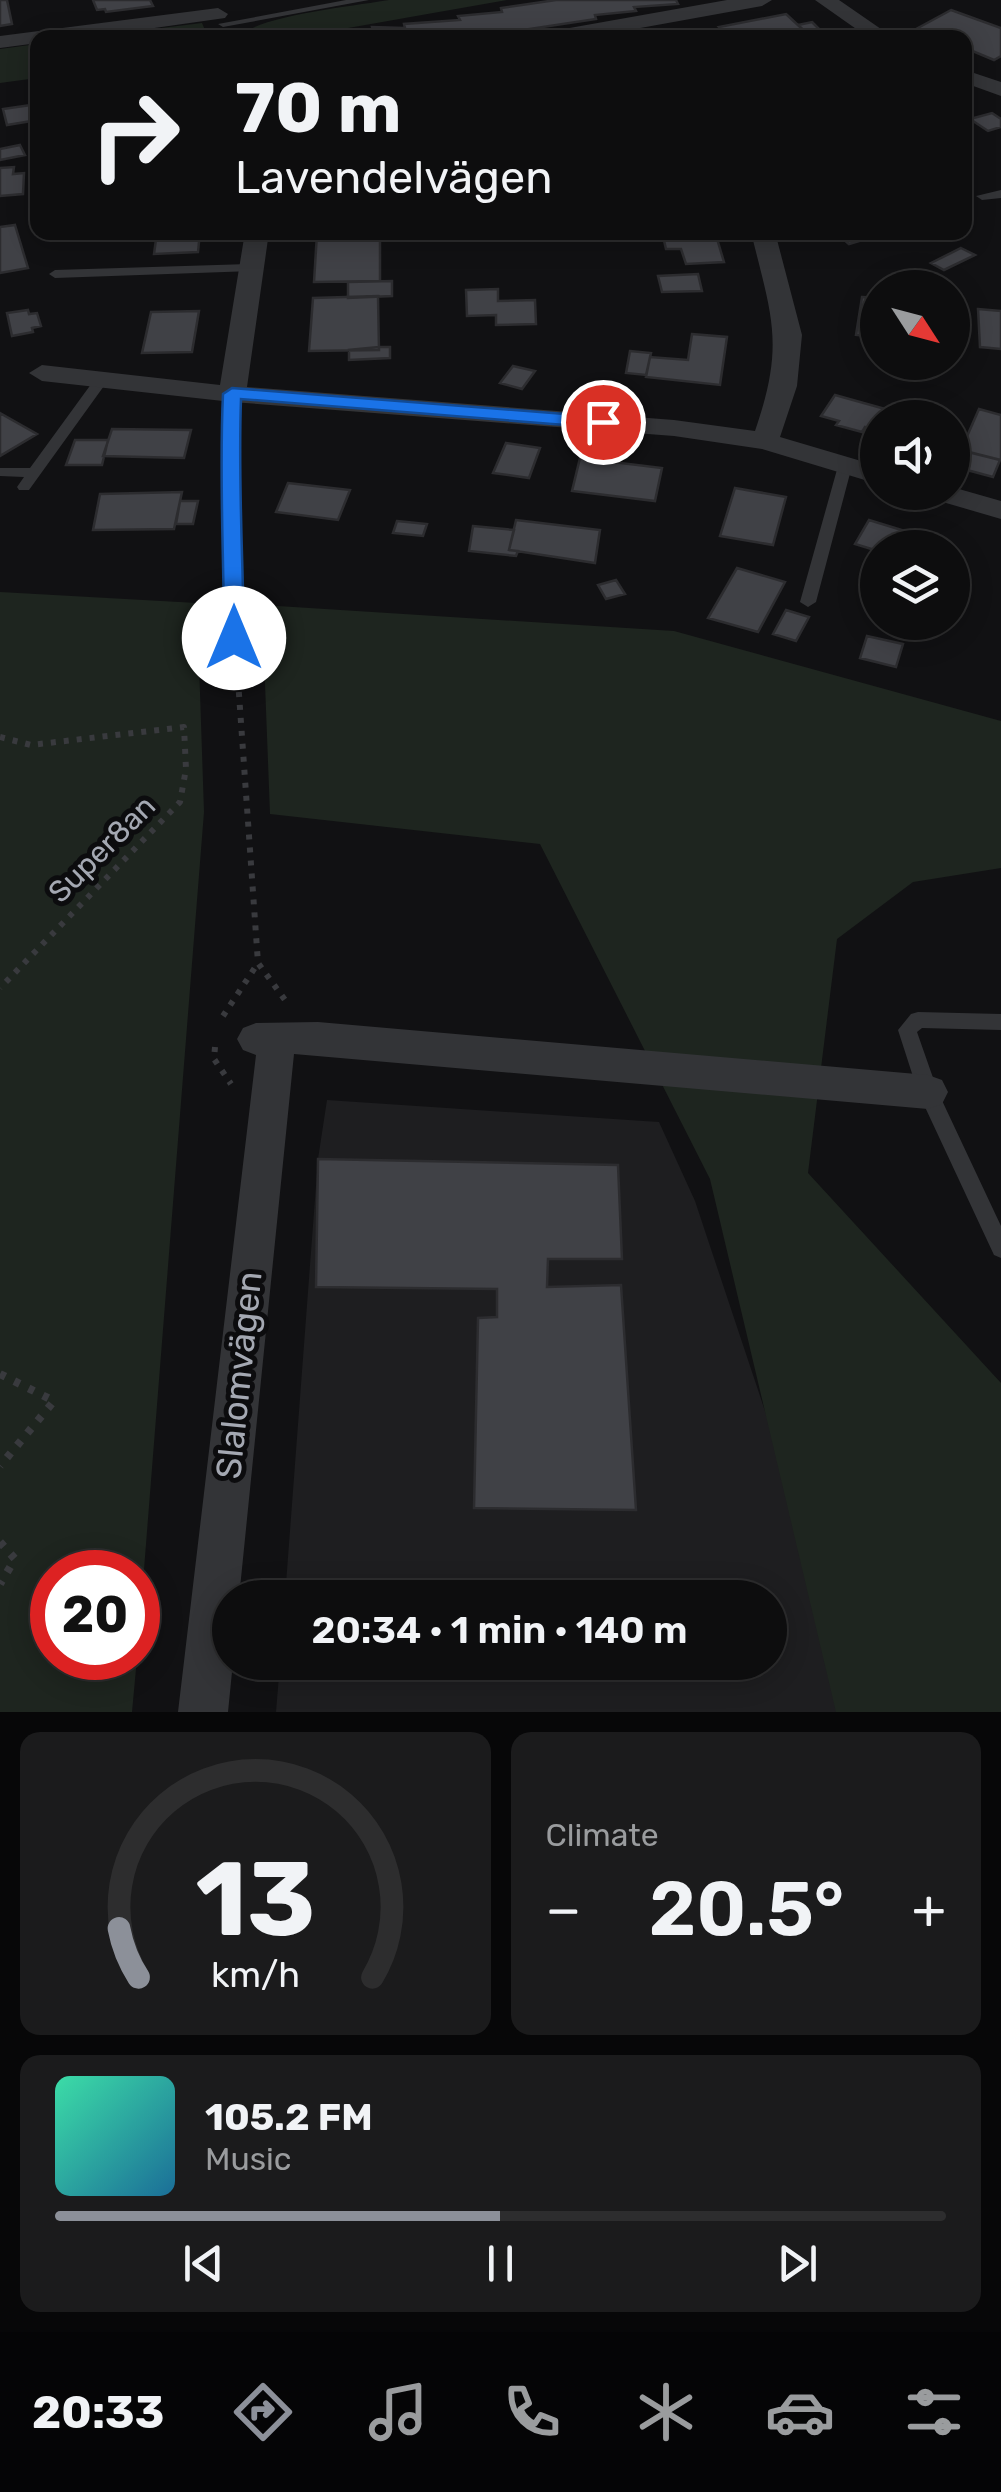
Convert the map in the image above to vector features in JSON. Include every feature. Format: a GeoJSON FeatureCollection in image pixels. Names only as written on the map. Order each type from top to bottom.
{"type":"FeatureCollection","features":[{"type":"Feature","properties":{"kind":"street"},"geometry":{"type":"LineString","coordinates":[[592,30],[762,0]]}},
{"type":"Feature","properties":{"kind":"street"},"geometry":{"type":"LineString","coordinates":[[825,0],[872,30]]}},
{"type":"Feature","properties":{"kind":"street"},"geometry":{"type":"LineString","coordinates":[[128,30],[221,19]]}},
{"type":"Feature","properties":{"kind":"street"},"geometry":{"type":"LineString","coordinates":[[0,42],[30,39]]}},
{"type":"Feature","properties":{"kind":"street"},"geometry":{"type":"LineString","coordinates":[[972,79],[1001,89]]}},
{"type":"Feature","properties":{"kind":"street"},"geometry":{"type":"LineString","coordinates":[[232,394],[255,240]]}},
{"type":"Feature","properties":{"kind":"street"},"geometry":{"type":"LineString","coordinates":[[765,240],[789,336],[784,386],[765,441]]}},
{"type":"Feature","properties":{"kind":"street"},"geometry":{"type":"LineString","coordinates":[[42,373],[232,394],[674,428],[765,441],[860,470]]}},
{"type":"Feature","properties":{"kind":"street"},"geometry":{"type":"LineString","coordinates":[[970,501],[1001,510]]}},
{"type":"Feature","properties":{"kind":"street","name":"Slalomvägen"},"geometry":{"type":"LineString","coordinates":[[203,1712],[265,1038],[318,1038],[928,1092]]}},
{"type":"Feature","properties":{"kind":"lane"},"geometry":{"type":"LineString","coordinates":[[221,19],[364,0]]}},
{"type":"Feature","properties":{"kind":"lane"},"geometry":{"type":"LineString","coordinates":[[982,196],[1001,194]]}},
{"type":"Feature","properties":{"kind":"lane"},"geometry":{"type":"LineString","coordinates":[[55,274],[250,268]]}},
{"type":"Feature","properties":{"kind":"lane"},"geometry":{"type":"LineString","coordinates":[[24,487],[102,379]]}},
{"type":"Feature","properties":{"kind":"lane"},"geometry":{"type":"LineString","coordinates":[[232,394],[229,474],[234,638]]}},
{"type":"Feature","properties":{"kind":"lane"},"geometry":{"type":"LineString","coordinates":[[808,602],[845,466]]}},
{"type":"Feature","properties":{"kind":"lane"},"geometry":{"type":"LineString","coordinates":[[0,472],[34,473]]}},
{"type":"Feature","properties":{"kind":"lane"},"geometry":{"type":"LineString","coordinates":[[1001,1022],[918,1020],[906,1030],[928,1092],[1001,1248]]}},
{"type":"Feature","properties":{"kind":"path"},"geometry":{"type":"LineString","coordinates":[[234,638],[258,963]]}},
{"type":"Feature","properties":{"kind":"path","name":"Super8an"},"geometry":{"type":"LineString","coordinates":[[0,737],[31,745],[184,727],[186,769],[180,802],[0,988]]}},
{"type":"Feature","properties":{"kind":"path"},"geometry":{"type":"LineString","coordinates":[[0,1374],[54,1401],[0,1466]]}},
{"type":"Feature","properties":{"kind":"path"},"geometry":{"type":"LineString","coordinates":[[0,1542],[15,1559],[0,1584]]}},
{"type":"Feature","properties":{"kind":"shaded area"},"geometry":{"type":"Polygon","coordinates":[[[389,0],[507,0],[337,30],[250,30],[335,8],[389,0]]]}},
{"type":"Feature","properties":{"kind":"shaded area"},"geometry":{"type":"Polygon","coordinates":[[[202,23],[205,30],[145,30],[202,23]]]}},
{"type":"Feature","properties":{"kind":"shaded area"},"geometry":{"type":"Polygon","coordinates":[[[30,45],[30,79],[0,83],[0,49],[30,45]]]}},
{"type":"Feature","properties":{"kind":"shaded area"},"geometry":{"type":"Polygon","coordinates":[[[0,592],[197,603],[204,812],[146,1550],[30,1550],[30,1680],[135,1680],[132,1712],[0,1712],[0,592]]]}},
{"type":"Feature","properties":{"kind":"shaded area"},"geometry":{"type":"Polygon","coordinates":[[[262,605],[674,631],[1001,721],[1001,868],[913,882],[837,939],[808,1173],[1001,1383],[1001,1712],[836,1712],[710,1179],[540,844],[270,814],[262,605]]]}},
{"type":"Feature","properties":{"kind":"shaded area"},"geometry":{"type":"Polygon","coordinates":[[[327,1100],[659,1122],[695,1201],[833,1615],[846,1712],[276,1712],[279,1680],[787,1680],[787,1580],[286,1580],[318,1159],[327,1100]]]}},
{"type":"Feature","properties":{"kind":"building"},"geometry":{"type":"Polygon","coordinates":[[[0,0],[7,0],[12,24],[0,26],[0,0]]]}},
{"type":"Feature","properties":{"kind":"building"},"geometry":{"type":"Polygon","coordinates":[[[93,0],[150,0],[153,6],[106,12],[97,10],[93,0]]]}},
{"type":"Feature","properties":{"kind":"building"},"geometry":{"type":"Polygon","coordinates":[[[556,0],[676,0],[678,4],[634,7],[636,11],[522,30],[373,30],[372,27],[405,28],[404,24],[460,20],[458,16],[502,12],[501,8],[556,0]]]}},
{"type":"Feature","properties":{"kind":"building"},"geometry":{"type":"Polygon","coordinates":[[[951,10],[1001,28],[1001,56],[994,60],[972,51],[972,30],[916,29],[951,10]]]}},
{"type":"Feature","properties":{"kind":"building"},"geometry":{"type":"Polygon","coordinates":[[[786,14],[803,30],[722,30],[719,27],[786,14]]]}},
{"type":"Feature","properties":{"kind":"building"},"geometry":{"type":"Polygon","coordinates":[[[812,22],[820,30],[803,30],[798,25],[812,22]]]}},
{"type":"Feature","properties":{"kind":"building"},"geometry":{"type":"Polygon","coordinates":[[[30,105],[30,121],[7,125],[3,109],[30,105]]]}},
{"type":"Feature","properties":{"kind":"building"},"geometry":{"type":"Polygon","coordinates":[[[992,113],[1001,119],[1001,127],[988,131],[972,118],[992,113]]]}},
{"type":"Feature","properties":{"kind":"building"},"geometry":{"type":"Polygon","coordinates":[[[20,145],[25,155],[0,160],[0,149],[20,145]]]}},
{"type":"Feature","properties":{"kind":"building"},"geometry":{"type":"Polygon","coordinates":[[[14,167],[13,174],[24,173],[23,194],[0,196],[0,168],[14,167]]]}},
{"type":"Feature","properties":{"kind":"building"},"geometry":{"type":"Polygon","coordinates":[[[15,225],[28,268],[0,273],[0,227],[15,225]]]}},
{"type":"Feature","properties":{"kind":"building"},"geometry":{"type":"Polygon","coordinates":[[[156,240],[199,240],[198,252],[154,254],[156,240]]]}},
{"type":"Feature","properties":{"kind":"building"},"geometry":{"type":"Polygon","coordinates":[[[317,240],[380,240],[380,281],[314,282],[317,240]]]}},
{"type":"Feature","properties":{"kind":"building"},"geometry":{"type":"Polygon","coordinates":[[[664,240],[717,240],[724,262],[686,264],[681,249],[666,249],[664,240]]]}},
{"type":"Feature","properties":{"kind":"building"},"geometry":{"type":"Polygon","coordinates":[[[961,248],[975,255],[944,270],[931,263],[961,248]]]}},
{"type":"Feature","properties":{"kind":"building"},"geometry":{"type":"Polygon","coordinates":[[[698,274],[702,291],[662,292],[658,276],[698,274]]]}},
{"type":"Feature","properties":{"kind":"building"},"geometry":{"type":"Polygon","coordinates":[[[392,281],[392,296],[348,298],[348,282],[392,281]]]}},
{"type":"Feature","properties":{"kind":"building"},"geometry":{"type":"Polygon","coordinates":[[[498,289],[498,301],[535,300],[536,324],[496,325],[496,315],[467,316],[466,290],[498,289]]]}},
{"type":"Feature","properties":{"kind":"building"},"geometry":{"type":"Polygon","coordinates":[[[378,296],[379,350],[309,351],[313,298],[378,296]]]}},
{"type":"Feature","properties":{"kind":"building"},"geometry":{"type":"Polygon","coordinates":[[[978,309],[1001,311],[1001,349],[980,347],[978,309]]]}},
{"type":"Feature","properties":{"kind":"building"},"geometry":{"type":"Polygon","coordinates":[[[28,310],[29,314],[37,313],[41,326],[32,328],[33,332],[12,336],[7,313],[28,310]]]}},
{"type":"Feature","properties":{"kind":"building"},"geometry":{"type":"Polygon","coordinates":[[[199,311],[192,352],[142,353],[151,312],[199,311]]]}},
{"type":"Feature","properties":{"kind":"building"},"geometry":{"type":"Polygon","coordinates":[[[692,334],[727,337],[720,385],[646,377],[650,357],[688,360],[692,334]]]}},
{"type":"Feature","properties":{"kind":"building"},"geometry":{"type":"Polygon","coordinates":[[[390,347],[390,358],[349,360],[349,350],[390,347]]]}},
{"type":"Feature","properties":{"kind":"building"},"geometry":{"type":"Polygon","coordinates":[[[630,351],[651,353],[646,375],[626,373],[630,351]]]}},
{"type":"Feature","properties":{"kind":"building"},"geometry":{"type":"Polygon","coordinates":[[[513,366],[535,371],[522,389],[500,383],[513,366]]]}},
{"type":"Feature","properties":{"kind":"building"},"geometry":{"type":"Polygon","coordinates":[[[835,395],[860,402],[860,431],[836,425],[839,421],[821,416],[835,395]]]}},
{"type":"Feature","properties":{"kind":"building"},"geometry":{"type":"Polygon","coordinates":[[[979,409],[1001,415],[1001,460],[970,452],[970,430],[979,409]]]}},
{"type":"Feature","properties":{"kind":"building"},"geometry":{"type":"Polygon","coordinates":[[[0,413],[37,434],[0,456],[0,413]]]}},
{"type":"Feature","properties":{"kind":"building"},"geometry":{"type":"Polygon","coordinates":[[[112,429],[191,430],[184,458],[103,456],[112,429]]]}},
{"type":"Feature","properties":{"kind":"building"},"geometry":{"type":"Polygon","coordinates":[[[75,440],[108,440],[102,465],[66,465],[75,440]]]}},
{"type":"Feature","properties":{"kind":"building"},"geometry":{"type":"Polygon","coordinates":[[[506,443],[540,448],[529,478],[493,473],[506,443]]]}},
{"type":"Feature","properties":{"kind":"building"},"geometry":{"type":"Polygon","coordinates":[[[970,452],[1000,460],[993,477],[970,471],[970,452]]]}},
{"type":"Feature","properties":{"kind":"building"},"geometry":{"type":"Polygon","coordinates":[[[580,458],[662,468],[655,501],[572,491],[580,458]]]}},
{"type":"Feature","properties":{"kind":"building"},"geometry":{"type":"Polygon","coordinates":[[[288,483],[350,490],[338,520],[276,512],[288,483]]]}},
{"type":"Feature","properties":{"kind":"building"},"geometry":{"type":"Polygon","coordinates":[[[735,488],[786,497],[773,545],[720,536],[735,488]]]}},
{"type":"Feature","properties":{"kind":"building"},"geometry":{"type":"Polygon","coordinates":[[[182,492],[174,529],[93,530],[100,494],[182,492]]]}},
{"type":"Feature","properties":{"kind":"building"},"geometry":{"type":"Polygon","coordinates":[[[180,501],[198,501],[193,524],[176,524],[180,501]]]}},
{"type":"Feature","properties":{"kind":"building"},"geometry":{"type":"Polygon","coordinates":[[[516,520],[600,530],[595,563],[509,550],[516,520]]]}},
{"type":"Feature","properties":{"kind":"building"},"geometry":{"type":"Polygon","coordinates":[[[869,520],[902,530],[863,530],[869,520]]]}},
{"type":"Feature","properties":{"kind":"building"},"geometry":{"type":"Polygon","coordinates":[[[397,521],[427,524],[423,536],[393,533],[397,521]]]}},
{"type":"Feature","properties":{"kind":"building"},"geometry":{"type":"Polygon","coordinates":[[[473,526],[514,530],[509,550],[518,551],[516,556],[469,551],[473,526]]]}},
{"type":"Feature","properties":{"kind":"building"},"geometry":{"type":"Polygon","coordinates":[[[737,568],[785,582],[758,632],[708,618],[737,568]]]}},
{"type":"Feature","properties":{"kind":"building"},"geometry":{"type":"Polygon","coordinates":[[[616,580],[625,594],[606,599],[598,585],[616,580]]]}},
{"type":"Feature","properties":{"kind":"building"},"geometry":{"type":"Polygon","coordinates":[[[786,610],[809,617],[796,641],[773,634],[786,610]]]}},
{"type":"Feature","properties":{"kind":"building"},"geometry":{"type":"Polygon","coordinates":[[[866,640],[903,644],[896,667],[860,658],[866,640]]]}},
{"type":"Feature","properties":{"kind":"building"},"geometry":{"type":"Polygon","coordinates":[[[318,1159],[618,1165],[622,1259],[548,1259],[547,1287],[621,1285],[636,1510],[474,1508],[478,1318],[497,1317],[497,1289],[316,1287],[318,1159]]]}},
{"type":"Feature","properties":{"kind":"route"},"geometry":{"type":"LineString","coordinates":[[234,638],[229,474],[232,394],[603,422]]}}]}
